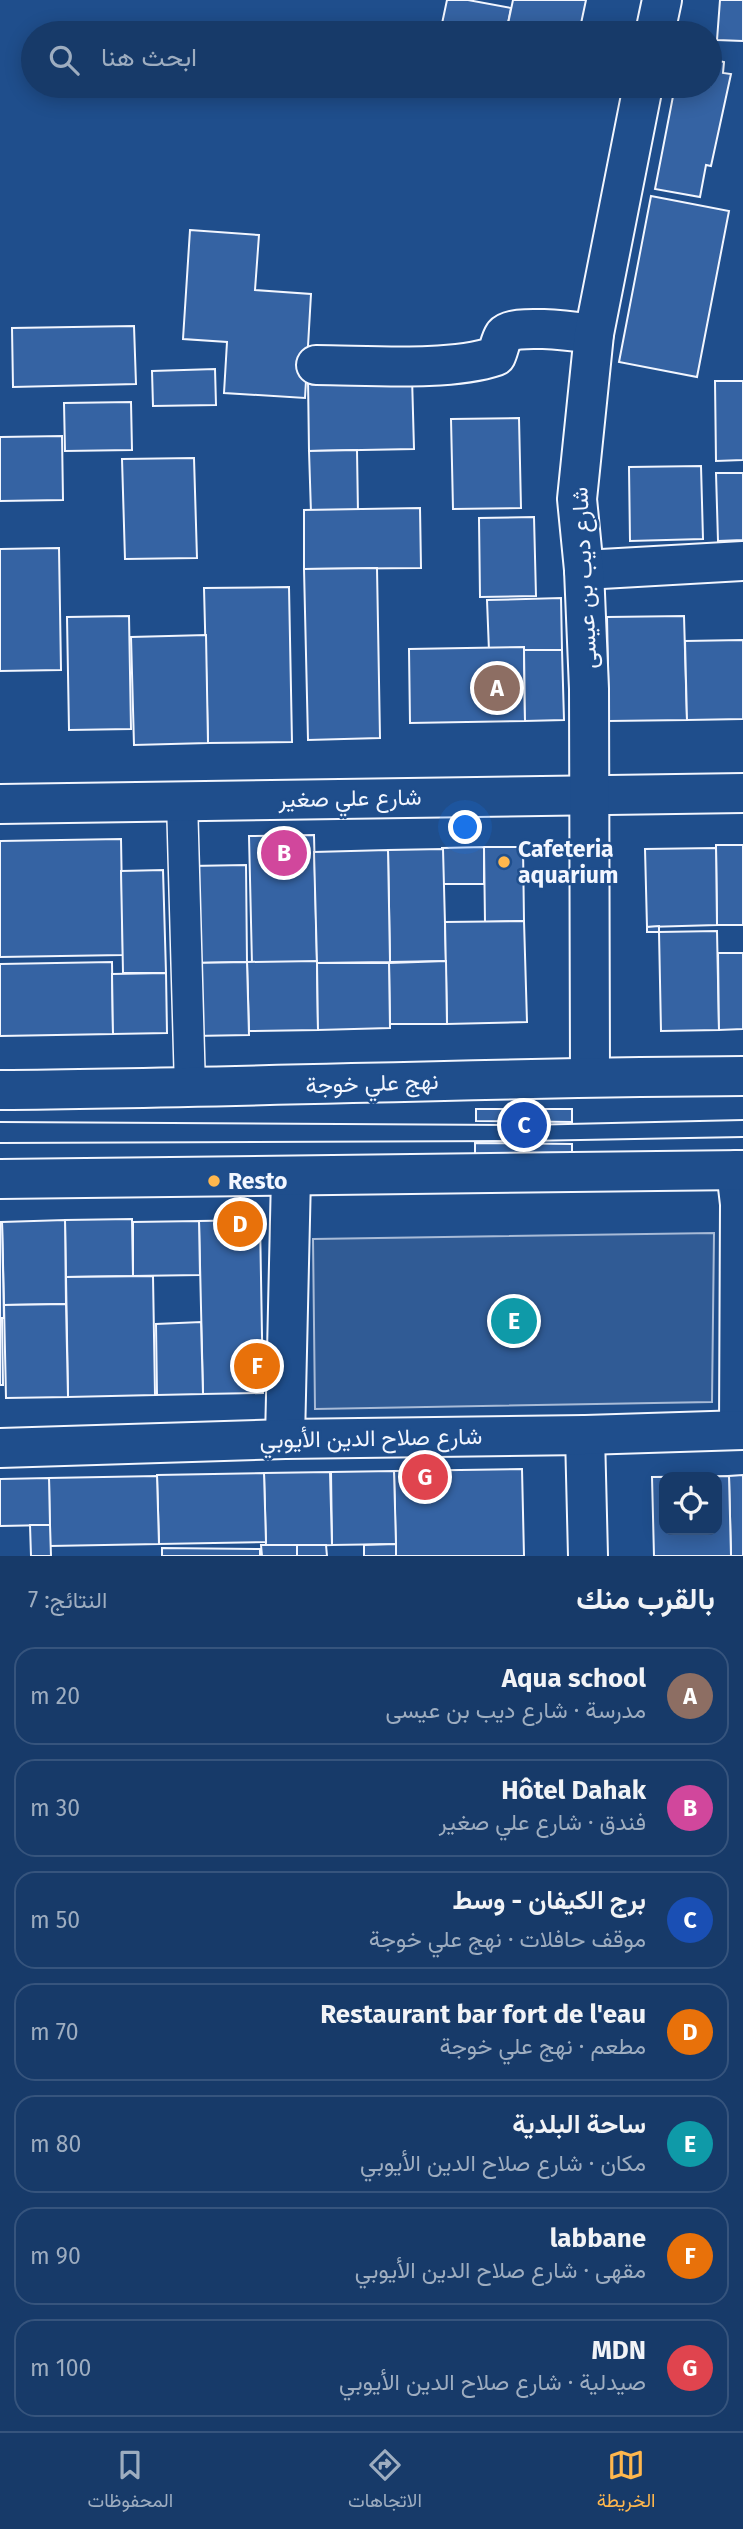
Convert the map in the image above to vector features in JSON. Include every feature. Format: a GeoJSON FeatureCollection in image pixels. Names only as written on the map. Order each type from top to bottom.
{"type":"FeatureCollection","features":[{"type":"Feature","properties":{"kind":"street"},"geometry":{"type":"LineString","coordinates":[[657,21],[662,0]]}},
{"type":"Feature","properties":{"kind":"street","name":"شارع ديب بن عيسى"},"geometry":{"type":"LineString","coordinates":[[590,1077],[590,795],[584,570],[577,499],[594,334],[641,98]]}},
{"type":"Feature","properties":{"kind":"street"},"geometry":{"type":"LineString","coordinates":[[316,365],[463,363],[496,356],[504,336],[510,331],[544,329],[594,334]]}},
{"type":"Feature","properties":{"kind":"street"},"geometry":{"type":"LineString","coordinates":[[584,570],[743,561]]}},
{"type":"Feature","properties":{"kind":"street","name":"شارع علي صغير"},"geometry":{"type":"LineString","coordinates":[[0,804],[743,793]]}},
{"type":"Feature","properties":{"kind":"street"},"geometry":{"type":"LineString","coordinates":[[182,800],[190,1089]]}},
{"type":"Feature","properties":{"kind":"street","name":"نهج علي خوجة"},"geometry":{"type":"LineString","coordinates":[[0,1090],[190,1089],[590,1077],[743,1076]]}},
{"type":"Feature","properties":{"kind":"street"},"geometry":{"type":"LineString","coordinates":[[0,1180],[740,1170],[741,1430]]}},
{"type":"Feature","properties":{"kind":"street"},"geometry":{"type":"LineString","coordinates":[[285,1439],[291,1176]]}},
{"type":"Feature","properties":{"kind":"street","name":"شارع صلاح الدين الأيوبي"},"geometry":{"type":"LineString","coordinates":[[0,1448],[285,1439],[585,1436],[741,1430]]}},
{"type":"Feature","properties":{"kind":"street"},"geometry":{"type":"LineString","coordinates":[[585,1436],[588,1556]]}},
{"type":"Feature","properties":{"kind":"shaded area"},"geometry":{"type":"Polygon","coordinates":[[[714,1233],[712,1402],[315,1409],[313,1239],[714,1233]]]}},
{"type":"Feature","properties":{"kind":"building"},"geometry":{"type":"Polygon","coordinates":[[[447,0],[468,0],[511,8],[508,21],[443,21],[447,0]]]}},
{"type":"Feature","properties":{"kind":"building"},"geometry":{"type":"Polygon","coordinates":[[[513,0],[586,0],[582,21],[509,21],[513,0]]]}},
{"type":"Feature","properties":{"kind":"building"},"geometry":{"type":"Polygon","coordinates":[[[720,0],[743,0],[743,41],[722,40],[722,21],[718,21],[720,0]]]}},
{"type":"Feature","properties":{"kind":"building"},"geometry":{"type":"Polygon","coordinates":[[[722,62],[724,62],[723,73],[731,74],[711,166],[706,165],[700,197],[655,189],[673,98],[722,98],[722,62]]]}},
{"type":"Feature","properties":{"kind":"building"},"geometry":{"type":"Polygon","coordinates":[[[651,196],[729,211],[697,377],[619,362],[651,196]]]}},
{"type":"Feature","properties":{"kind":"building"},"geometry":{"type":"Polygon","coordinates":[[[190,230],[259,235],[255,290],[311,294],[305,398],[224,393],[227,342],[183,339],[190,230]]]}},
{"type":"Feature","properties":{"kind":"building"},"geometry":{"type":"Polygon","coordinates":[[[134,326],[136,384],[13,387],[12,328],[134,326]]]}},
{"type":"Feature","properties":{"kind":"building"},"geometry":{"type":"Polygon","coordinates":[[[215,369],[216,405],[153,406],[152,371],[215,369]]]}},
{"type":"Feature","properties":{"kind":"building"},"geometry":{"type":"Polygon","coordinates":[[[412,377],[414,449],[309,451],[308,379],[412,377]]]}},
{"type":"Feature","properties":{"kind":"building"},"geometry":{"type":"Polygon","coordinates":[[[715,381],[743,381],[743,460],[716,461],[715,381]]]}},
{"type":"Feature","properties":{"kind":"building"},"geometry":{"type":"Polygon","coordinates":[[[131,402],[132,450],[65,451],[64,403],[131,402]]]}},
{"type":"Feature","properties":{"kind":"building"},"geometry":{"type":"Polygon","coordinates":[[[519,418],[521,508],[453,509],[451,419],[519,418]]]}},
{"type":"Feature","properties":{"kind":"building"},"geometry":{"type":"Polygon","coordinates":[[[62,436],[63,500],[0,501],[0,437],[62,436]]]}},
{"type":"Feature","properties":{"kind":"building"},"geometry":{"type":"Polygon","coordinates":[[[357,450],[358,513],[311,513],[309,451],[357,450]]]}},
{"type":"Feature","properties":{"kind":"building"},"geometry":{"type":"Polygon","coordinates":[[[194,458],[197,558],[125,559],[122,459],[194,458]]]}},
{"type":"Feature","properties":{"kind":"building"},"geometry":{"type":"Polygon","coordinates":[[[701,466],[703,539],[630,541],[629,467],[701,466]]]}},
{"type":"Feature","properties":{"kind":"building"},"geometry":{"type":"Polygon","coordinates":[[[716,473],[743,473],[743,540],[718,541],[716,473]]]}},
{"type":"Feature","properties":{"kind":"building"},"geometry":{"type":"Polygon","coordinates":[[[420,508],[421,568],[304,569],[304,510],[420,508]]]}},
{"type":"Feature","properties":{"kind":"building"},"geometry":{"type":"Polygon","coordinates":[[[534,517],[536,596],[480,597],[479,518],[534,517]]]}},
{"type":"Feature","properties":{"kind":"building"},"geometry":{"type":"Polygon","coordinates":[[[59,548],[61,670],[0,671],[0,549],[59,548]]]}},
{"type":"Feature","properties":{"kind":"building"},"geometry":{"type":"Polygon","coordinates":[[[377,568],[380,738],[308,740],[304,569],[377,568]]]}},
{"type":"Feature","properties":{"kind":"building"},"geometry":{"type":"Polygon","coordinates":[[[289,587],[292,742],[208,743],[204,588],[289,587]]]}},
{"type":"Feature","properties":{"kind":"building"},"geometry":{"type":"Polygon","coordinates":[[[561,598],[562,650],[489,651],[487,600],[561,598]]]}},
{"type":"Feature","properties":{"kind":"building"},"geometry":{"type":"Polygon","coordinates":[[[129,616],[131,729],[69,730],[67,617],[129,616]]]}},
{"type":"Feature","properties":{"kind":"building"},"geometry":{"type":"Polygon","coordinates":[[[684,616],[687,720],[609,721],[607,617],[684,616]]]}},
{"type":"Feature","properties":{"kind":"building"},"geometry":{"type":"Polygon","coordinates":[[[206,635],[208,743],[134,745],[131,637],[206,635]]]}},
{"type":"Feature","properties":{"kind":"building"},"geometry":{"type":"Polygon","coordinates":[[[743,640],[743,719],[687,720],[685,641],[743,640]]]}},
{"type":"Feature","properties":{"kind":"building"},"geometry":{"type":"Polygon","coordinates":[[[524,647],[525,721],[410,723],[409,649],[524,647]]]}},
{"type":"Feature","properties":{"kind":"building"},"geometry":{"type":"Polygon","coordinates":[[[524,650],[562,650],[564,720],[525,721],[524,650]]]}},
{"type":"Feature","properties":{"kind":"building"},"geometry":{"type":"Polygon","coordinates":[[[314,835],[317,963],[252,965],[249,836],[314,835]]]}},
{"type":"Feature","properties":{"kind":"building"},"geometry":{"type":"Polygon","coordinates":[[[121,839],[123,955],[0,957],[0,841],[121,839]]]}},
{"type":"Feature","properties":{"kind":"building"},"geometry":{"type":"Polygon","coordinates":[[[716,845],[743,845],[743,925],[717,925],[716,845]]]}},
{"type":"Feature","properties":{"kind":"building"},"geometry":{"type":"Polygon","coordinates":[[[484,847],[523,847],[524,921],[485,922],[484,847]]]}},
{"type":"Feature","properties":{"kind":"building"},"geometry":{"type":"Polygon","coordinates":[[[484,847],[484,884],[442,884],[442,848],[484,847]]]}},
{"type":"Feature","properties":{"kind":"building"},"geometry":{"type":"Polygon","coordinates":[[[716,848],[717,925],[647,927],[645,849],[716,848]]]}},
{"type":"Feature","properties":{"kind":"building"},"geometry":{"type":"Polygon","coordinates":[[[443,849],[446,961],[390,962],[388,850],[443,849]]]}},
{"type":"Feature","properties":{"kind":"building"},"geometry":{"type":"Polygon","coordinates":[[[388,850],[390,962],[317,963],[314,852],[388,850]]]}},
{"type":"Feature","properties":{"kind":"building"},"geometry":{"type":"Polygon","coordinates":[[[246,865],[247,962],[192,963],[190,866],[246,865]]]}},
{"type":"Feature","properties":{"kind":"building"},"geometry":{"type":"Polygon","coordinates":[[[163,870],[166,973],[123,973],[121,871],[163,870]]]}},
{"type":"Feature","properties":{"kind":"building"},"geometry":{"type":"Polygon","coordinates":[[[524,921],[527,1022],[447,1024],[445,922],[524,921]]]}},
{"type":"Feature","properties":{"kind":"building"},"geometry":{"type":"Polygon","coordinates":[[[659,926],[659,932],[647,932],[647,927],[659,926]]]}},
{"type":"Feature","properties":{"kind":"building"},"geometry":{"type":"Polygon","coordinates":[[[717,931],[719,1030],[661,1031],[659,932],[717,931]]]}},
{"type":"Feature","properties":{"kind":"building"},"geometry":{"type":"Polygon","coordinates":[[[718,953],[743,953],[743,1029],[719,1030],[718,953]]]}},
{"type":"Feature","properties":{"kind":"building"},"geometry":{"type":"Polygon","coordinates":[[[317,961],[318,1030],[249,1031],[247,962],[317,961]]]}},
{"type":"Feature","properties":{"kind":"building"},"geometry":{"type":"Polygon","coordinates":[[[446,961],[447,1024],[390,1024],[389,963],[446,961]]]}},
{"type":"Feature","properties":{"kind":"building"},"geometry":{"type":"Polygon","coordinates":[[[112,962],[113,1034],[0,1036],[0,964],[112,962]]]}},
{"type":"Feature","properties":{"kind":"building"},"geometry":{"type":"Polygon","coordinates":[[[247,962],[249,1035],[194,1036],[193,963],[247,962]]]}},
{"type":"Feature","properties":{"kind":"building"},"geometry":{"type":"Polygon","coordinates":[[[317,963],[389,963],[390,1028],[318,1030],[317,963]]]}},
{"type":"Feature","properties":{"kind":"building"},"geometry":{"type":"Polygon","coordinates":[[[166,973],[167,1033],[113,1034],[112,974],[166,973]]]}},
{"type":"Feature","properties":{"kind":"building"},"geometry":{"type":"Polygon","coordinates":[[[476,1109],[572,1109],[572,1122],[476,1121],[476,1109]]]}},
{"type":"Feature","properties":{"kind":"building"},"geometry":{"type":"Polygon","coordinates":[[[475,1143],[572,1144],[572,1156],[475,1157],[475,1143]]]}},
{"type":"Feature","properties":{"kind":"building"},"geometry":{"type":"Polygon","coordinates":[[[132,1219],[133,1276],[66,1277],[65,1220],[132,1219]]]}},
{"type":"Feature","properties":{"kind":"building"},"geometry":{"type":"Polygon","coordinates":[[[65,1220],[66,1304],[4,1305],[2,1222],[65,1220]]]}},
{"type":"Feature","properties":{"kind":"building"},"geometry":{"type":"Polygon","coordinates":[[[260,1220],[263,1393],[203,1394],[199,1221],[260,1220]]]}},
{"type":"Feature","properties":{"kind":"building"},"geometry":{"type":"Polygon","coordinates":[[[199,1221],[200,1275],[133,1276],[133,1222],[199,1221]]]}},
{"type":"Feature","properties":{"kind":"building"},"geometry":{"type":"Polygon","coordinates":[[[2,1222],[4,1318],[0,1318],[2,1222]]]}},
{"type":"Feature","properties":{"kind":"building"},"geometry":{"type":"Polygon","coordinates":[[[153,1276],[155,1395],[68,1397],[66,1277],[153,1276]]]}},
{"type":"Feature","properties":{"kind":"building"},"geometry":{"type":"Polygon","coordinates":[[[66,1304],[68,1397],[6,1398],[4,1305],[66,1304]]]}},
{"type":"Feature","properties":{"kind":"building"},"geometry":{"type":"Polygon","coordinates":[[[2,1318],[3,1385],[0,1385],[2,1318]]]}},
{"type":"Feature","properties":{"kind":"building"},"geometry":{"type":"Polygon","coordinates":[[[201,1322],[203,1394],[157,1395],[156,1324],[201,1322]]]}},
{"type":"Feature","properties":{"kind":"building"},"geometry":{"type":"Polygon","coordinates":[[[522,1469],[524,1556],[396,1556],[394,1471],[522,1469]]]}},
{"type":"Feature","properties":{"kind":"building"},"geometry":{"type":"Polygon","coordinates":[[[394,1471],[396,1544],[332,1545],[331,1472],[394,1471]]]}},
{"type":"Feature","properties":{"kind":"building"},"geometry":{"type":"Polygon","coordinates":[[[330,1472],[332,1545],[266,1547],[264,1473],[330,1472]]]}},
{"type":"Feature","properties":{"kind":"building"},"geometry":{"type":"Polygon","coordinates":[[[264,1473],[266,1542],[159,1544],[157,1475],[264,1473]]]}},
{"type":"Feature","properties":{"kind":"building"},"geometry":{"type":"Polygon","coordinates":[[[743,1475],[743,1556],[731,1556],[729,1476],[743,1475]]]}},
{"type":"Feature","properties":{"kind":"building"},"geometry":{"type":"Polygon","coordinates":[[[157,1476],[159,1544],[50,1546],[49,1478],[157,1476]]]}},
{"type":"Feature","properties":{"kind":"building"},"geometry":{"type":"Polygon","coordinates":[[[722,1476],[729,1476],[731,1556],[654,1556],[652,1477],[659,1477],[659,1535],[722,1535],[722,1476]]]}},
{"type":"Feature","properties":{"kind":"building"},"geometry":{"type":"Polygon","coordinates":[[[49,1478],[50,1525],[0,1526],[0,1479],[49,1478]]]}},
{"type":"Feature","properties":{"kind":"building"},"geometry":{"type":"Polygon","coordinates":[[[30,1525],[50,1525],[51,1556],[31,1556],[30,1525]]]}},
{"type":"Feature","properties":{"kind":"building"},"geometry":{"type":"Polygon","coordinates":[[[396,1544],[396,1556],[364,1556],[364,1545],[396,1544]]]}},
{"type":"Feature","properties":{"kind":"building"},"geometry":{"type":"Polygon","coordinates":[[[261,1545],[297,1545],[297,1556],[262,1556],[261,1545]]]}},
{"type":"Feature","properties":{"kind":"building"},"geometry":{"type":"Polygon","coordinates":[[[297,1545],[326,1545],[327,1556],[297,1556],[297,1545]]]}},
{"type":"Feature","properties":{"kind":"building"},"geometry":{"type":"Polygon","coordinates":[[[162,1548],[260,1549],[260,1556],[162,1556],[162,1548]]]}},
{"type":"Feature","properties":{"kind":"tram line"},"geometry":{"type":"LineString","coordinates":[[0,1122],[524,1125],[743,1120]]}},
{"type":"Feature","properties":{"kind":"tram line"},"geometry":{"type":"LineString","coordinates":[[0,1143],[526,1141],[743,1137]]}},
{"type":"Feature","properties":{"kind":"place","name":"Aqua school"},"geometry":{"type":"Point","coordinates":[497,688]}},
{"type":"Feature","properties":{"kind":"place","name":"Hôtel Dahak"},"geometry":{"type":"Point","coordinates":[284,853]}},
{"type":"Feature","properties":{"kind":"place","name":"Cafeteria aquarium"},"geometry":{"type":"Point","coordinates":[504,862]}},
{"type":"Feature","properties":{"kind":"place","name":"برج الكيفان - وسط"},"geometry":{"type":"Point","coordinates":[524,1125]}},
{"type":"Feature","properties":{"kind":"place","name":"Resto"},"geometry":{"type":"Point","coordinates":[214,1181]}},
{"type":"Feature","properties":{"kind":"place","name":"Restaurant bar fort de l'eau"},"geometry":{"type":"Point","coordinates":[240,1224]}},
{"type":"Feature","properties":{"kind":"place","name":"ساحة البلدية"},"geometry":{"type":"Point","coordinates":[514,1321]}},
{"type":"Feature","properties":{"kind":"place","name":"labbane"},"geometry":{"type":"Point","coordinates":[257,1366]}},
{"type":"Feature","properties":{"kind":"place","name":"MDN"},"geometry":{"type":"Point","coordinates":[425,1477]}}]}
